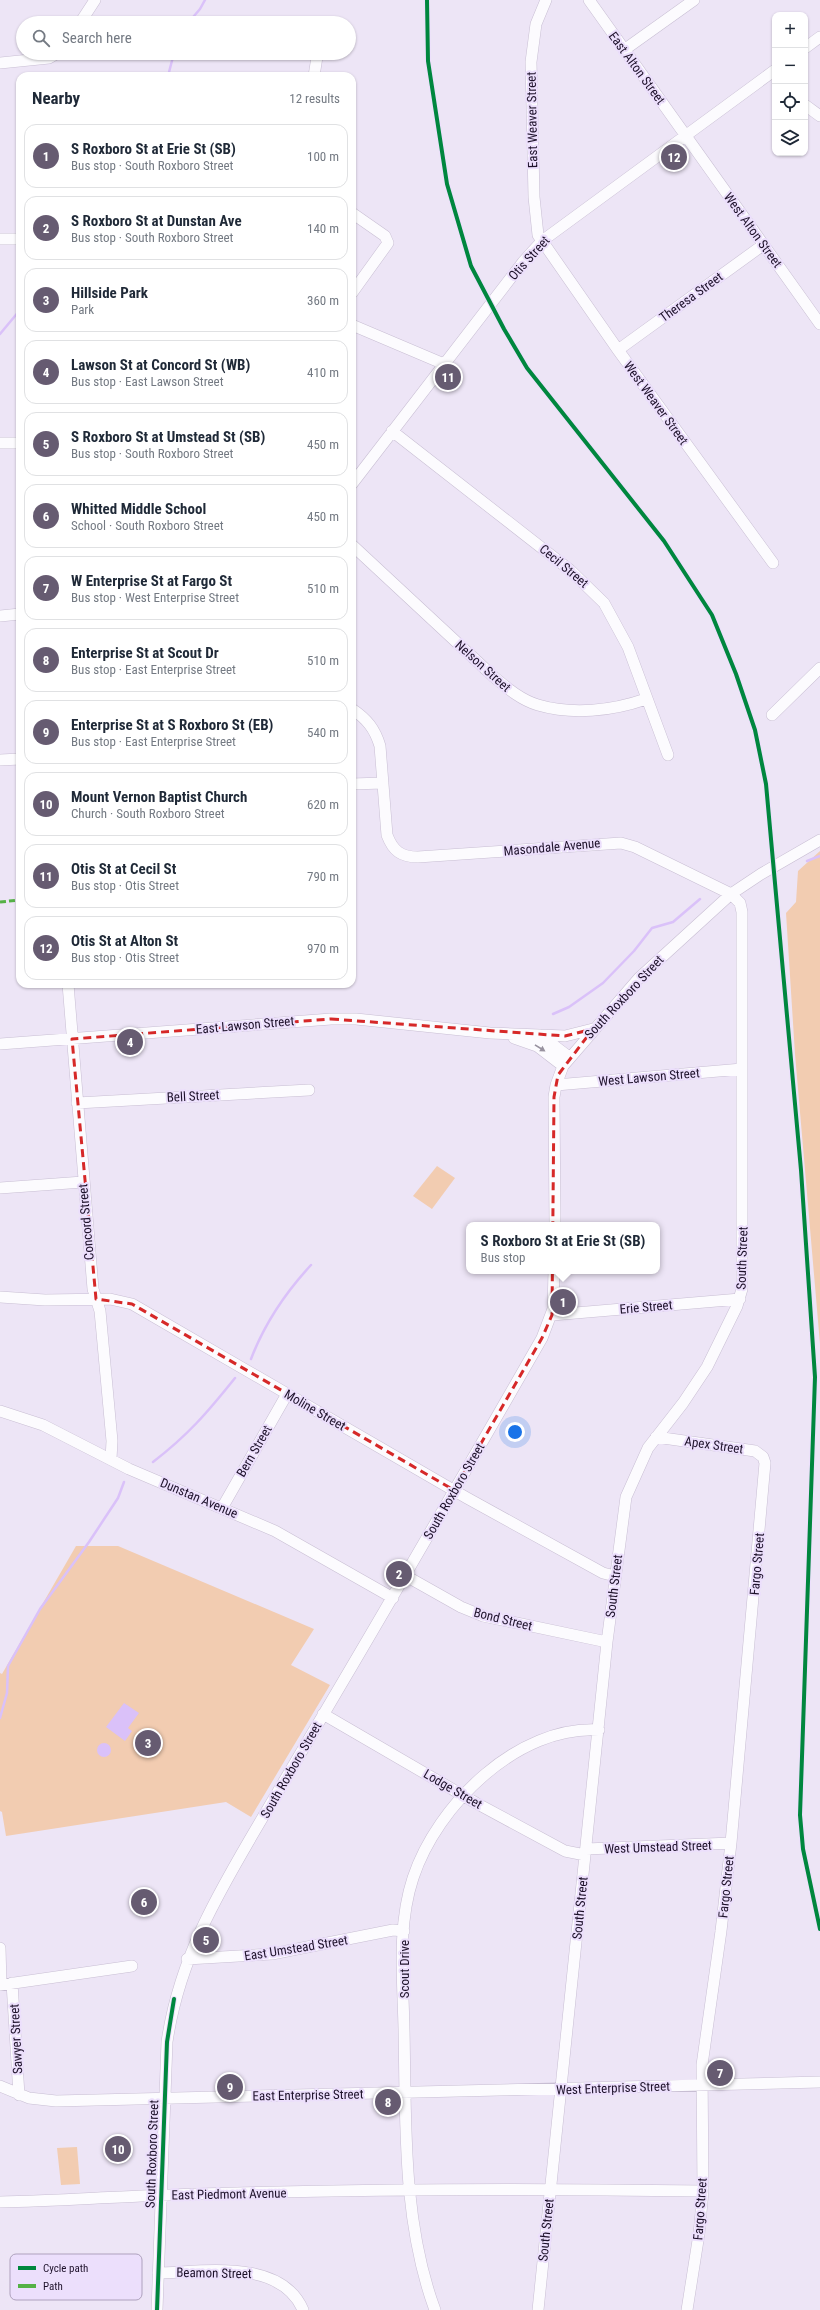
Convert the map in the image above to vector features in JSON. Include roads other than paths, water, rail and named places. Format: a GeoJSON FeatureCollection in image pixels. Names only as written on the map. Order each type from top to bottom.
{"type":"FeatureCollection","features":[{"type":"Feature","properties":{"kind":"street"},"geometry":{"type":"LineString","coordinates":[[85,16],[95,0]]}},
{"type":"Feature","properties":{"kind":"street","name":"East Weaver Street"},"geometry":{"type":"LineString","coordinates":[[542,241],[536,230],[531,62],[536,24],[546,0]]}},
{"type":"Feature","properties":{"kind":"street","name":"East Alton Street"},"geometry":{"type":"LineString","coordinates":[[588,0],[685,135]]}},
{"type":"Feature","properties":{"kind":"street"},"geometry":{"type":"LineString","coordinates":[[624,50],[694,0]]}},
{"type":"Feature","properties":{"kind":"street"},"geometry":{"type":"LineString","coordinates":[[808,46],[820,37]]}},
{"type":"Feature","properties":{"kind":"street"},"geometry":{"type":"LineString","coordinates":[[0,63],[29,60]]}},
{"type":"Feature","properties":{"kind":"street"},"geometry":{"type":"LineString","coordinates":[[315,72],[317,60]]}},
{"type":"Feature","properties":{"kind":"street","name":"Otis Street"},"geometry":{"type":"LineString","coordinates":[[356,479],[522,262],[542,241],[772,72]]}},
{"type":"Feature","properties":{"kind":"street"},"geometry":{"type":"LineString","coordinates":[[766,77],[772,82]]}},
{"type":"Feature","properties":{"kind":"street"},"geometry":{"type":"LineString","coordinates":[[808,107],[820,116]]}},
{"type":"Feature","properties":{"kind":"street","name":"West Alton Street"},"geometry":{"type":"LineString","coordinates":[[685,135],[820,324]]}},
{"type":"Feature","properties":{"kind":"street"},"geometry":{"type":"LineString","coordinates":[[356,216],[384,236],[388,243],[356,287]]}},
{"type":"Feature","properties":{"kind":"street"},"geometry":{"type":"LineString","coordinates":[[0,239],[16,239]]}},
{"type":"Feature","properties":{"kind":"street","name":"West Weaver Street"},"geometry":{"type":"LineString","coordinates":[[542,241],[618,350],[773,563]]}},
{"type":"Feature","properties":{"kind":"street","name":"Theresa Street"},"geometry":{"type":"LineString","coordinates":[[618,350],[763,245]]}},
{"type":"Feature","properties":{"kind":"street"},"geometry":{"type":"LineString","coordinates":[[356,327],[444,364]]}},
{"type":"Feature","properties":{"kind":"street","name":"Cecil Street"},"geometry":{"type":"LineString","coordinates":[[392,431],[570,570],[591,589],[614,619],[628,647],[668,755]]}},
{"type":"Feature","properties":{"kind":"street"},"geometry":{"type":"LineString","coordinates":[[0,443],[16,443]]}},
{"type":"Feature","properties":{"kind":"street","name":"Nelson Street"},"geometry":{"type":"LineString","coordinates":[[356,549],[513,693],[537,704],[565,710],[616,707],[646,699]]}},
{"type":"Feature","properties":{"kind":"street"},"geometry":{"type":"LineString","coordinates":[[0,616],[16,614]]}},
{"type":"Feature","properties":{"kind":"street"},"geometry":{"type":"LineString","coordinates":[[772,715],[820,668]]}},
{"type":"Feature","properties":{"kind":"street","name":"Masondale Avenue"},"geometry":{"type":"LineString","coordinates":[[356,712],[367,721],[377,736],[380,746],[386,822],[391,845],[402,856],[409,857],[621,843],[635,847],[731,894]]}},
{"type":"Feature","properties":{"kind":"street"},"geometry":{"type":"LineString","coordinates":[[0,760],[16,759]]}},
{"type":"Feature","properties":{"kind":"street"},"geometry":{"type":"LineString","coordinates":[[356,784],[383,783]]}},
{"type":"Feature","properties":{"kind":"street","name":"South Roxboro Street"},"geometry":{"type":"LineString","coordinates":[[555,1222],[556,1085],[566,1061],[639,978],[731,894],[761,874],[820,840]]}},
{"type":"Feature","properties":{"kind":"street","name":"South Street"},"geometry":{"type":"LineString","coordinates":[[538,2310],[607,1642],[626,1497],[643,1457],[656,1437],[700,1379],[740,1299],[743,1274],[743,921],[740,903],[731,894]]}},
{"type":"Feature","properties":{"kind":"street","name":"Concord Street"},"geometry":{"type":"LineString","coordinates":[[68,988],[92,1289],[101,1319],[112,1442],[111,1460]]}},
{"type":"Feature","properties":{"kind":"street","name":"East Lawson Street"},"geometry":{"type":"LineString","coordinates":[[0,1044],[331,1019],[356,1019],[490,1033],[565,1036],[593,1029]]}},
{"type":"Feature","properties":{"kind":"street","name":"East Lawson Street"},"geometry":{"type":"LineString","coordinates":[[490,1033],[534,1044],[566,1061]]}},
{"type":"Feature","properties":{"kind":"street"},"geometry":{"type":"LineString","coordinates":[[540,1035],[566,1061]]}},
{"type":"Feature","properties":{"kind":"street","name":"West Lawson Street"},"geometry":{"type":"LineString","coordinates":[[556,1085],[742,1069]]}},
{"type":"Feature","properties":{"kind":"street","name":"Bell Street"},"geometry":{"type":"LineString","coordinates":[[77,1103],[309,1090]]}},
{"type":"Feature","properties":{"kind":"street"},"geometry":{"type":"LineString","coordinates":[[0,1188],[83,1182]]}},
{"type":"Feature","properties":{"kind":"street","name":"South Roxboro Street"},"geometry":{"type":"LineString","coordinates":[[157,2310],[164,2099],[170,2020],[174,1999],[187,1959],[206,1917],[234,1867],[406,1576],[542,1338],[552,1314],[554,1274]]}},
{"type":"Feature","properties":{"kind":"street","name":"Moline Street"},"geometry":{"type":"LineString","coordinates":[[0,1297],[45,1300],[122,1300],[132,1304],[454,1490],[603,1573],[615,1576]]}},
{"type":"Feature","properties":{"kind":"street","name":"Erie Street"},"geometry":{"type":"LineString","coordinates":[[552,1314],[740,1299]]}},
{"type":"Feature","properties":{"kind":"street","name":"Bern Street"},"geometry":{"type":"LineString","coordinates":[[222,1508],[287,1394]]}},
{"type":"Feature","properties":{"kind":"street","name":"Dunstan Avenue"},"geometry":{"type":"LineString","coordinates":[[0,1411],[42,1426],[111,1460],[222,1508],[300,1544],[393,1598]]}},
{"type":"Feature","properties":{"kind":"street","name":"Apex Street"},"geometry":{"type":"LineString","coordinates":[[656,1437],[755,1451],[763,1457],[765,1463]]}},
{"type":"Feature","properties":{"kind":"street","name":"Fargo Street"},"geometry":{"type":"LineString","coordinates":[[687,2310],[700,2234],[703,2191],[701,2085],[730,1844],[765,1463]]}},
{"type":"Feature","properties":{"kind":"street","name":"Bond Street"},"geometry":{"type":"LineString","coordinates":[[406,1576],[461,1607],[483,1616],[607,1642]]}},
{"type":"Feature","properties":{"kind":"street","name":"Lodge Street"},"geometry":{"type":"LineString","coordinates":[[324,1714],[464,1795],[565,1851],[586,1852]]}},
{"type":"Feature","properties":{"kind":"street","name":"Scout Drive"},"geometry":{"type":"LineString","coordinates":[[435,2310],[414,2230],[410,2190],[406,2093],[404,1931],[410,1890],[424,1852],[440,1827],[464,1795],[492,1768],[516,1751],[554,1735],[573,1731],[598,1730]]}},
{"type":"Feature","properties":{"kind":"street","name":"West Umstead Street"},"geometry":{"type":"LineString","coordinates":[[586,1852],[730,1844]]}},
{"type":"Feature","properties":{"kind":"street","name":"East Umstead Street"},"geometry":{"type":"LineString","coordinates":[[187,1959],[272,1954],[393,1930],[404,1931]]}},
{"type":"Feature","properties":{"kind":"street","name":"Sawyer Street"},"geometry":{"type":"LineString","coordinates":[[0,1948],[19,2095]]}},
{"type":"Feature","properties":{"kind":"street"},"geometry":{"type":"LineString","coordinates":[[5,1984],[132,1966]]}},
{"type":"Feature","properties":{"kind":"street","name":"West Enterprise Street"},"geometry":{"type":"LineString","coordinates":[[406,2093],[820,2082]]}},
{"type":"Feature","properties":{"kind":"street","name":"East Enterprise Street"},"geometry":{"type":"LineString","coordinates":[[0,2086],[19,2095],[56,2101],[406,2093]]}},
{"type":"Feature","properties":{"kind":"street","name":"East Piedmont Avenue"},"geometry":{"type":"LineString","coordinates":[[0,2202],[161,2196],[410,2190],[551,2188],[703,2191]]}},
{"type":"Feature","properties":{"kind":"street","name":"Beamon Street"},"geometry":{"type":"LineString","coordinates":[[158,2273],[237,2271],[257,2274],[280,2284],[296,2299],[303,2310]]}},
{"type":"Feature","properties":{"kind":"waterway"},"geometry":{"type":"LineString","coordinates":[[194,16],[205,0]]}},
{"type":"Feature","properties":{"kind":"waterway"},"geometry":{"type":"LineString","coordinates":[[169,72],[172,60]]}},
{"type":"Feature","properties":{"kind":"waterway"},"geometry":{"type":"LineString","coordinates":[[0,334],[16,315]]}},
{"type":"Feature","properties":{"kind":"waterway"},"geometry":{"type":"LineString","coordinates":[[807,861],[820,856]]}},
{"type":"Feature","properties":{"kind":"waterway"},"geometry":{"type":"LineString","coordinates":[[553,1014],[569,1007],[603,983],[634,951],[652,928],[673,922],[700,899]]}},
{"type":"Feature","properties":{"kind":"waterway"},"geometry":{"type":"LineString","coordinates":[[251,1359],[256,1346],[276,1309],[311,1265]]}},
{"type":"Feature","properties":{"kind":"waterway"},"geometry":{"type":"LineString","coordinates":[[153,1462],[197,1423],[235,1378]]}},
{"type":"Feature","properties":{"kind":"waterway"},"geometry":{"type":"LineString","coordinates":[[0,1718],[7,1693],[8,1666],[40,1609],[89,1542],[118,1498],[124,1482]]}},
{"type":"Feature","properties":{"kind":"place","name":"Otis St at Alton St"},"geometry":{"type":"Point","coordinates":[674,157]}},
{"type":"Feature","properties":{"kind":"place","name":"Otis St at Cecil St"},"geometry":{"type":"Point","coordinates":[448,377]}},
{"type":"Feature","properties":{"kind":"place","name":"Lawson St at Concord St (WB)"},"geometry":{"type":"Point","coordinates":[130,1042]}},
{"type":"Feature","properties":{"kind":"place","name":"S Roxboro St at Erie St (SB)"},"geometry":{"type":"Point","coordinates":[563,1302]}},
{"type":"Feature","properties":{"kind":"place","name":"S Roxboro St at Dunstan Ave"},"geometry":{"type":"Point","coordinates":[399,1574]}},
{"type":"Feature","properties":{"kind":"place","name":"Hillside Park"},"geometry":{"type":"Point","coordinates":[148,1743]}},
{"type":"Feature","properties":{"kind":"place","name":"Whitted Middle School"},"geometry":{"type":"Point","coordinates":[144,1902]}},
{"type":"Feature","properties":{"kind":"place","name":"S Roxboro St at Umstead St (SB)"},"geometry":{"type":"Point","coordinates":[206,1940]}},
{"type":"Feature","properties":{"kind":"place","name":"W Enterprise St at Fargo St"},"geometry":{"type":"Point","coordinates":[720,2073]}},
{"type":"Feature","properties":{"kind":"place","name":"Enterprise St at S Roxboro St (EB)"},"geometry":{"type":"Point","coordinates":[230,2087]}},
{"type":"Feature","properties":{"kind":"place","name":"Enterprise St at Scout Dr"},"geometry":{"type":"Point","coordinates":[388,2102]}},
{"type":"Feature","properties":{"kind":"place","name":"Mount Vernon Baptist Church"},"geometry":{"type":"Point","coordinates":[118,2149]}}]}
